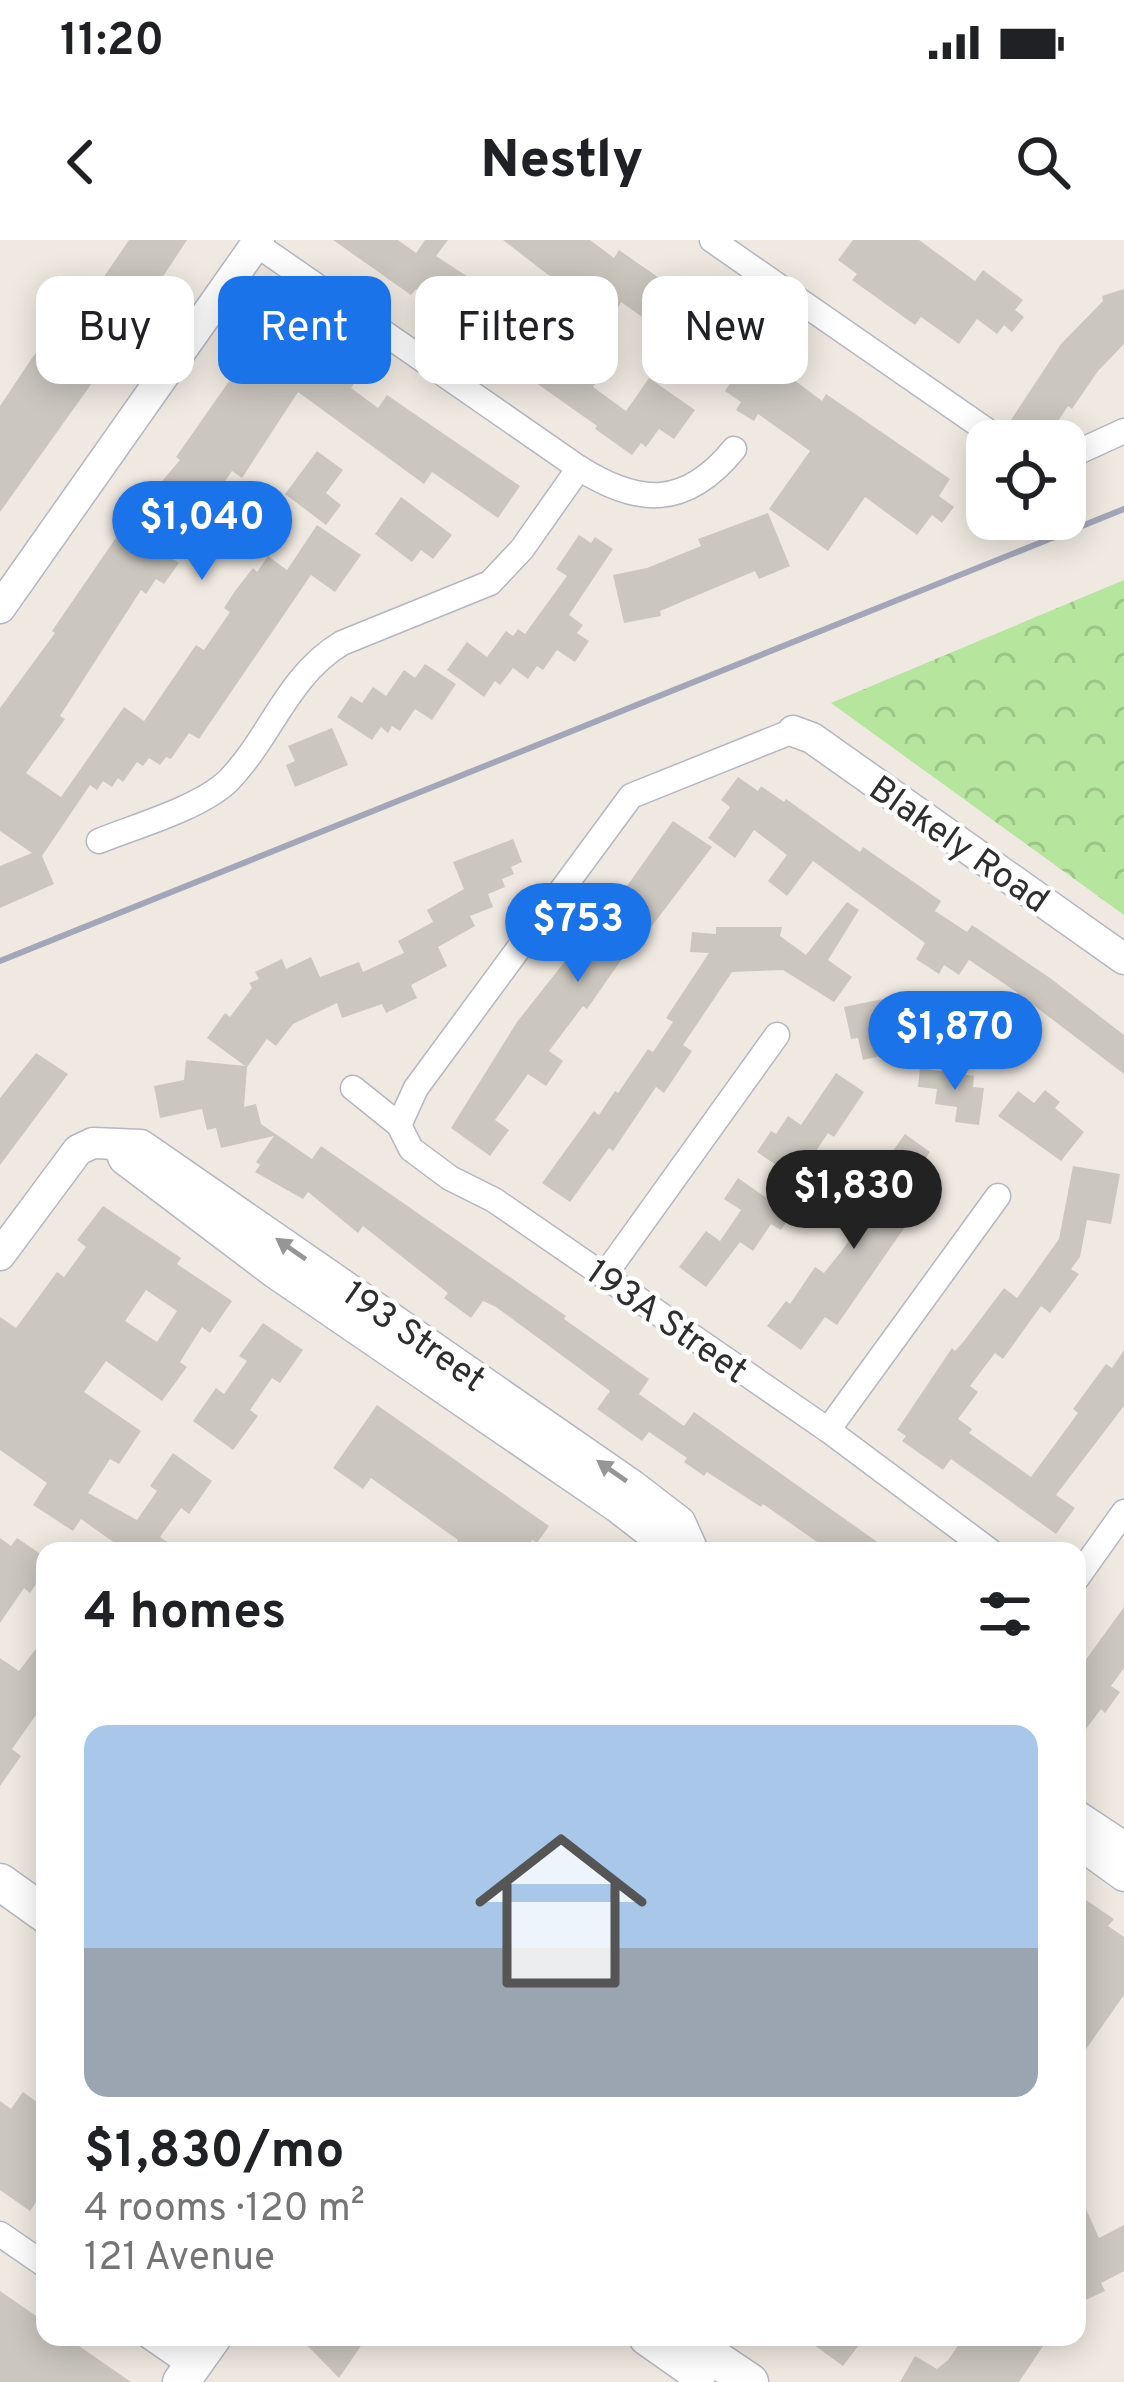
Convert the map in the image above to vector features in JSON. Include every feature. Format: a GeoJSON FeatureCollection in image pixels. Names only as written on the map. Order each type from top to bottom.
{"type":"FeatureCollection","features":[{"type":"Feature","properties":{"kind":"main road"},"geometry":{"type":"LineString","coordinates":[[0,1857],[36,1883]]}},
{"type":"Feature","properties":{"kind":"main road"},"geometry":{"type":"LineString","coordinates":[[0,1882],[36,1908]]}},
{"type":"Feature","properties":{"kind":"main road"},"geometry":{"type":"LineString","coordinates":[[660,2346],[710,2382]]}},
{"type":"Feature","properties":{"kind":"main road"},"geometry":{"type":"LineString","coordinates":[[696,2346],[750,2382]]}},
{"type":"Feature","properties":{"kind":"street"},"geometry":{"type":"LineString","coordinates":[[712,240],[972,420]]}},
{"type":"Feature","properties":{"kind":"street"},"geometry":{"type":"LineString","coordinates":[[0,608],[258,242],[620,492],[648,496],[680,490],[702,480],[734,449]]}},
{"type":"Feature","properties":{"kind":"street"},"geometry":{"type":"LineString","coordinates":[[1086,448],[1124,431]]}},
{"type":"Feature","properties":{"kind":"street"},"geometry":{"type":"LineString","coordinates":[[99,842],[223,785],[299,679],[324,654],[490,583],[522,549],[579,468]]}},
{"type":"Feature","properties":{"kind":"street"},"geometry":{"type":"LineString","coordinates":[[399,1125],[416,1088],[632,796],[793,731]]}},
{"type":"Feature","properties":{"kind":"street","name":"Blakely Road"},"geometry":{"type":"LineString","coordinates":[[793,731],[812,738],[1124,959]]}},
{"type":"Feature","properties":{"kind":"street"},"geometry":{"type":"LineString","coordinates":[[604,1276],[777,1035]]}},
{"type":"Feature","properties":{"kind":"street","name":"193A Street"},"geometry":{"type":"LineString","coordinates":[[353,1088],[399,1125],[402,1137],[450,1178],[494,1200],[828,1430],[978,1542]]}},
{"type":"Feature","properties":{"kind":"street","name":"193 Street"},"geometry":{"type":"LineString","coordinates":[[0,1255],[78,1150],[105,1144],[275,1273],[662,1542]]}},
{"type":"Feature","properties":{"kind":"street"},"geometry":{"type":"LineString","coordinates":[[828,1430],[998,1196]]}},
{"type":"Feature","properties":{"kind":"street"},"geometry":{"type":"LineString","coordinates":[[1086,1565],[1124,1512]]}},
{"type":"Feature","properties":{"kind":"street"},"geometry":{"type":"LineString","coordinates":[[1086,1822],[1124,1847]]}},
{"type":"Feature","properties":{"kind":"street"},"geometry":{"type":"LineString","coordinates":[[1086,1849],[1124,1876]]}},
{"type":"Feature","properties":{"kind":"street"},"geometry":{"type":"LineString","coordinates":[[0,2234],[36,2259]]}},
{"type":"Feature","properties":{"kind":"street"},"geometry":{"type":"LineString","coordinates":[[167,2346],[196,2362]]}},
{"type":"Feature","properties":{"kind":"green space"},"geometry":{"type":"Polygon","coordinates":[[[1124,580],[1124,915],[831,703],[1124,580]]]}},
{"type":"Feature","properties":{"kind":"building"},"geometry":{"type":"Polygon","coordinates":[[[129,240],[187,240],[163,276],[105,276],[129,240]]]}},
{"type":"Feature","properties":{"kind":"building"},"geometry":{"type":"Polygon","coordinates":[[[333,240],[398,240],[416,253],[425,240],[448,240],[436,256],[466,276],[415,276],[411,295],[391,276],[384,276],[333,240]]]}},
{"type":"Feature","properties":{"kind":"building"},"geometry":{"type":"Polygon","coordinates":[[[503,240],[590,240],[614,258],[619,250],[656,276],[642,276],[642,317],[621,302],[618,307],[618,276],[550,276],[503,240]]]}},
{"type":"Feature","properties":{"kind":"building"},"geometry":{"type":"Polygon","coordinates":[[[853,240],[919,240],[975,281],[983,270],[1023,300],[1015,310],[1024,317],[1012,332],[1004,325],[997,334],[977,319],[959,344],[921,317],[915,325],[852,280],[857,274],[838,260],[853,240]]]}},
{"type":"Feature","properties":{"kind":"building"},"geometry":{"type":"Polygon","coordinates":[[[1124,289],[1124,344],[1059,420],[1011,420],[1061,344],[1103,301],[1102,296],[1124,289]]]}},
{"type":"Feature","properties":{"kind":"building"},"geometry":{"type":"Polygon","coordinates":[[[36,353],[36,384],[91,384],[0,512],[0,406],[36,353]]]}},
{"type":"Feature","properties":{"kind":"building"},"geometry":{"type":"Polygon","coordinates":[[[227,384],[354,384],[351,388],[378,408],[387,395],[520,486],[498,518],[432,472],[424,484],[298,392],[242,478],[232,471],[204,511],[195,504],[161,551],[179,563],[164,584],[156,579],[146,594],[141,590],[60,716],[65,719],[26,773],[61,797],[124,707],[144,721],[196,645],[204,650],[230,612],[224,608],[235,591],[268,556],[287,570],[317,525],[361,555],[335,592],[311,575],[199,739],[189,733],[171,759],[166,757],[160,765],[149,758],[143,766],[137,762],[123,782],[118,778],[112,787],[103,781],[97,790],[90,785],[42,856],[54,884],[0,908],[0,866],[32,853],[0,831],[0,708],[124,526],[180,460],[176,457],[227,384]]]}},
{"type":"Feature","properties":{"kind":"building"},"geometry":{"type":"Polygon","coordinates":[[[538,384],[595,384],[593,387],[626,411],[645,384],[658,384],[695,410],[674,439],[659,429],[646,447],[641,443],[632,455],[538,384]]]}},
{"type":"Feature","properties":{"kind":"building"},"geometry":{"type":"Polygon","coordinates":[[[730,384],[799,384],[822,401],[826,394],[950,479],[939,496],[954,507],[942,523],[932,515],[917,535],[865,497],[828,551],[769,509],[810,451],[758,414],[754,421],[736,410],[741,402],[725,391],[730,384]]]}},
{"type":"Feature","properties":{"kind":"building"},"geometry":{"type":"Polygon","coordinates":[[[317,451],[343,470],[326,493],[341,505],[326,525],[285,494],[317,451]]]}},
{"type":"Feature","properties":{"kind":"building"},"geometry":{"type":"Polygon","coordinates":[[[401,497],[452,535],[433,559],[421,550],[412,562],[375,534],[401,497]]]}},
{"type":"Feature","properties":{"kind":"building"},"geometry":{"type":"Polygon","coordinates":[[[768,513],[790,566],[759,579],[755,571],[660,611],[661,616],[624,623],[613,575],[647,568],[701,546],[698,539],[768,513]]]}},
{"type":"Feature","properties":{"kind":"building"},"geometry":{"type":"Polygon","coordinates":[[[579,535],[591,543],[595,537],[613,549],[569,615],[583,625],[577,633],[589,641],[575,662],[557,650],[543,670],[537,666],[528,679],[513,668],[484,697],[447,670],[467,642],[487,657],[506,631],[513,636],[518,629],[525,634],[567,576],[556,569],[579,535]]]}},
{"type":"Feature","properties":{"kind":"building"},"geometry":{"type":"Polygon","coordinates":[[[425,664],[456,684],[432,720],[415,709],[400,731],[392,726],[388,733],[381,727],[372,740],[337,717],[351,696],[362,703],[373,687],[386,696],[404,670],[415,678],[425,664]]]}},
{"type":"Feature","properties":{"kind":"building"},"geometry":{"type":"Polygon","coordinates":[[[332,728],[348,765],[295,787],[286,765],[295,761],[288,746],[332,728]]]}},
{"type":"Feature","properties":{"kind":"building"},"geometry":{"type":"Polygon","coordinates":[[[738,777],[758,791],[761,786],[786,799],[860,852],[863,847],[941,901],[935,911],[967,932],[972,925],[1050,978],[1124,1035],[1124,1074],[1032,1004],[1028,1009],[1014,998],[1018,993],[969,960],[959,975],[944,965],[939,974],[916,959],[925,943],[813,861],[787,896],[768,881],[787,855],[754,830],[735,858],[708,838],[730,807],[721,800],[738,777]]]}},
{"type":"Feature","properties":{"kind":"building"},"geometry":{"type":"Polygon","coordinates":[[[673,821],[712,847],[549,1051],[563,1061],[546,1086],[528,1074],[495,1120],[509,1130],[490,1156],[451,1128],[517,1022],[600,917],[603,920],[673,821]]]}},
{"type":"Feature","properties":{"kind":"building"},"geometry":{"type":"Polygon","coordinates":[[[513,839],[522,862],[511,867],[514,874],[502,879],[505,887],[488,894],[493,907],[470,916],[475,926],[438,947],[447,966],[411,985],[417,998],[386,1013],[382,1004],[342,1018],[337,1003],[293,1024],[276,1046],[267,1039],[247,1067],[244,1107],[256,1104],[261,1124],[312,1159],[321,1146],[566,1316],[649,1379],[639,1394],[684,1426],[694,1412],[877,1542],[817,1542],[763,1504],[707,1472],[704,1476],[649,1432],[642,1441],[597,1409],[610,1391],[496,1307],[483,1301],[471,1318],[444,1298],[448,1293],[363,1226],[358,1233],[308,1192],[303,1199],[255,1172],[260,1165],[256,1162],[274,1136],[221,1148],[216,1128],[207,1130],[202,1109],[160,1118],[154,1086],[184,1080],[186,1060],[245,1066],[207,1038],[225,1013],[230,1017],[252,988],[249,983],[259,979],[255,972],[282,959],[286,969],[311,957],[320,977],[359,962],[363,972],[404,953],[398,941],[433,922],[427,910],[464,889],[453,862],[513,839]]]}},
{"type":"Feature","properties":{"kind":"building"},"geometry":{"type":"Polygon","coordinates":[[[847,902],[859,910],[828,960],[852,977],[834,1002],[783,970],[732,972],[683,1045],[692,1051],[664,1093],[656,1087],[613,1151],[609,1148],[570,1202],[542,1183],[594,1111],[599,1115],[673,1022],[666,1018],[709,953],[690,952],[692,932],[716,934],[716,927],[782,927],[780,936],[806,955],[847,902]]]}},
{"type":"Feature","properties":{"kind":"building"},"geometry":{"type":"Polygon","coordinates":[[[883,999],[894,1053],[863,1060],[858,1038],[851,1039],[844,1007],[883,999]]]}},
{"type":"Feature","properties":{"kind":"building"},"geometry":{"type":"Polygon","coordinates":[[[36,1053],[68,1074],[0,1165],[0,1098],[36,1053]]]}},
{"type":"Feature","properties":{"kind":"building"},"geometry":{"type":"Polygon","coordinates":[[[920,1068],[974,1076],[973,1087],[984,1088],[979,1125],[955,1122],[957,1107],[935,1104],[937,1089],[918,1087],[920,1068]]]}},
{"type":"Feature","properties":{"kind":"building"},"geometry":{"type":"Polygon","coordinates":[[[836,1073],[864,1092],[834,1137],[828,1133],[808,1163],[798,1157],[788,1173],[757,1152],[788,1116],[801,1125],[836,1073]]]}},
{"type":"Feature","properties":{"kind":"building"},"geometry":{"type":"Polygon","coordinates":[[[1045,1090],[1060,1102],[1055,1108],[1084,1132],[1061,1161],[998,1116],[1018,1091],[1034,1103],[1045,1090]]]}},
{"type":"Feature","properties":{"kind":"building"},"geometry":{"type":"Polygon","coordinates":[[[905,1134],[930,1152],[890,1208],[909,1221],[837,1325],[825,1317],[801,1350],[767,1326],[786,1301],[790,1304],[815,1267],[824,1273],[864,1221],[855,1215],[874,1188],[869,1184],[905,1134]]]}},
{"type":"Feature","properties":{"kind":"building"},"geometry":{"type":"Polygon","coordinates":[[[1073,1166],[1120,1174],[1111,1224],[1087,1220],[1080,1257],[1071,1269],[1079,1274],[1050,1313],[1041,1306],[1003,1359],[995,1353],[970,1386],[978,1392],[958,1419],[972,1429],[969,1433],[1031,1477],[1078,1413],[1073,1409],[1106,1364],[1112,1368],[1124,1350],[1124,1406],[1056,1495],[1075,1508],[1056,1534],[951,1459],[943,1470],[902,1441],[906,1436],[897,1430],[952,1348],[955,1351],[964,1341],[1004,1288],[1017,1298],[1059,1239],[1073,1166]]]}},
{"type":"Feature","properties":{"kind":"building"},"geometry":{"type":"Polygon","coordinates":[[[738,1178],[791,1215],[781,1230],[771,1224],[753,1251],[740,1242],[706,1287],[679,1267],[706,1231],[720,1241],[741,1210],[724,1199],[738,1178]]]}},
{"type":"Feature","properties":{"kind":"building"},"geometry":{"type":"Polygon","coordinates":[[[103,1206],[181,1258],[177,1264],[232,1301],[210,1333],[202,1327],[180,1362],[187,1367],[162,1401],[106,1361],[84,1392],[141,1431],[119,1464],[110,1459],[88,1493],[137,1520],[157,1491],[150,1486],[173,1453],[212,1481],[189,1514],[181,1508],[160,1537],[167,1542],[113,1542],[81,1519],[73,1531],[33,1505],[47,1483],[0,1450],[0,1317],[16,1328],[57,1272],[64,1277],[86,1247],[77,1240],[103,1206]],[[146,1290],[125,1321],[157,1342],[177,1311],[146,1290]]]}},
{"type":"Feature","properties":{"kind":"building"},"geometry":{"type":"Polygon","coordinates":[[[263,1323],[303,1350],[280,1383],[272,1378],[250,1410],[258,1416],[233,1450],[193,1421],[216,1388],[224,1394],[247,1361],[239,1356],[263,1323]]]}},
{"type":"Feature","properties":{"kind":"building"},"geometry":{"type":"Polygon","coordinates":[[[377,1405],[549,1526],[538,1542],[457,1542],[371,1478],[363,1489],[333,1468],[377,1405]]]}},
{"type":"Feature","properties":{"kind":"building"},"geometry":{"type":"Polygon","coordinates":[[[0,1538],[11,1546],[17,1538],[36,1551],[36,1584],[30,1593],[24,1588],[0,1623],[0,1538]]]}},
{"type":"Feature","properties":{"kind":"building"},"geometry":{"type":"Polygon","coordinates":[[[1124,1607],[1124,1668],[1111,1686],[1120,1692],[1086,1729],[1086,1660],[1124,1607]]]}},
{"type":"Feature","properties":{"kind":"building"},"geometry":{"type":"Polygon","coordinates":[[[36,1649],[36,1715],[12,1749],[21,1756],[0,1786],[0,1658],[19,1671],[36,1649]]]}},
{"type":"Feature","properties":{"kind":"building"},"geometry":{"type":"Polygon","coordinates":[[[1086,1900],[1114,1919],[1108,1926],[1124,1937],[1124,1995],[1086,2049],[1086,1900]]]}},
{"type":"Feature","properties":{"kind":"building"},"geometry":{"type":"Polygon","coordinates":[[[23,2092],[36,2101],[36,2202],[30,2211],[0,2190],[0,2101],[11,2109],[23,2092]]]}},
{"type":"Feature","properties":{"kind":"building"},"geometry":{"type":"Polygon","coordinates":[[[1086,2209],[1099,2238],[1124,2225],[1124,2271],[1101,2283],[1105,2291],[1086,2300],[1086,2209]]]}},
{"type":"Feature","properties":{"kind":"building"},"geometry":{"type":"Polygon","coordinates":[[[0,2291],[36,2316],[36,2346],[79,2346],[131,2382],[0,2382],[0,2291]]]}},
{"type":"Feature","properties":{"kind":"building"},"geometry":{"type":"Polygon","coordinates":[[[308,2346],[361,2346],[339,2378],[308,2346]]]}},
{"type":"Feature","properties":{"kind":"building"},"geometry":{"type":"Polygon","coordinates":[[[815,2346],[858,2346],[843,2366],[815,2346]]]}},
{"type":"Feature","properties":{"kind":"building"},"geometry":{"type":"Polygon","coordinates":[[[958,2346],[1043,2346],[1019,2382],[900,2382],[915,2356],[937,2369],[958,2346]]]}},
{"type":"Feature","properties":{"kind":"railway"},"geometry":{"type":"LineString","coordinates":[[0,961],[1124,509]]}}]}
